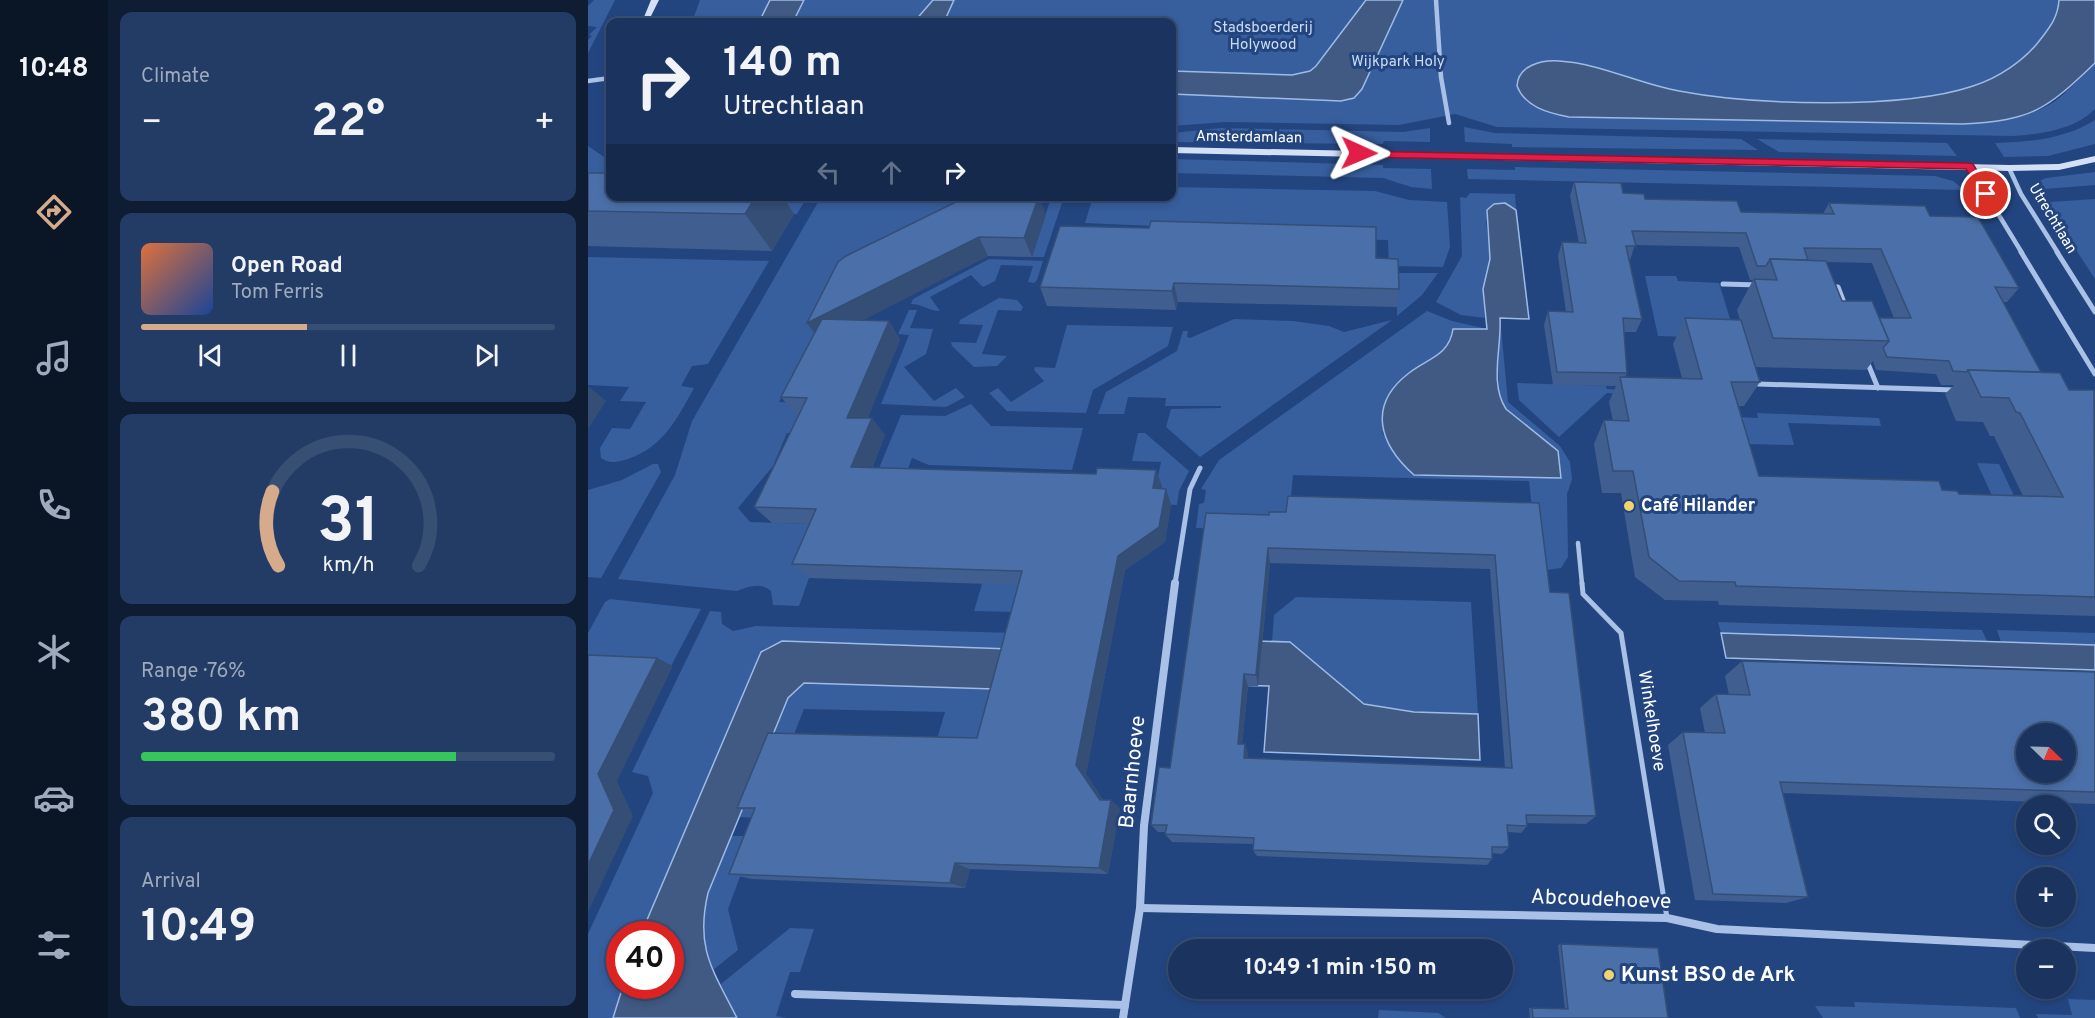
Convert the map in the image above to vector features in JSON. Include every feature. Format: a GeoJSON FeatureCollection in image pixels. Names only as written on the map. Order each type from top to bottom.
{"type":"FeatureCollection","features":[{"type":"Feature","properties":{"kind":"street"},"geometry":{"type":"LineString","coordinates":[[647,18],[655,0]]}},
{"type":"Feature","properties":{"kind":"street"},"geometry":{"type":"LineString","coordinates":[[1436,0],[1444,107],[1449,123]]}},
{"type":"Feature","properties":{"kind":"street"},"geometry":{"type":"LineString","coordinates":[[588,81],[606,79]]}},
{"type":"Feature","properties":{"kind":"street","name":"Amsterdamlaan"},"geometry":{"type":"LineString","coordinates":[[1176,150],[2009,168],[2059,166],[2095,159]]}},
{"type":"Feature","properties":{"kind":"street"},"geometry":{"type":"LineString","coordinates":[[1969,166],[2095,374]]}},
{"type":"Feature","properties":{"kind":"street","name":"Utrechtlaan"},"geometry":{"type":"LineString","coordinates":[[2009,168],[2021,194],[2095,312]]}},
{"type":"Feature","properties":{"kind":"street"},"geometry":{"type":"LineString","coordinates":[[1723,284],[1769,285]]}},
{"type":"Feature","properties":{"kind":"street"},"geometry":{"type":"LineString","coordinates":[[1827,287],[1838,287],[1850,317]]}},
{"type":"Feature","properties":{"kind":"street"},"geometry":{"type":"LineString","coordinates":[[1862,348],[1878,388]]}},
{"type":"Feature","properties":{"kind":"street"},"geometry":{"type":"LineString","coordinates":[[1758,384],[1965,390]]}},
{"type":"Feature","properties":{"kind":"street","name":"Baarnhoeve"},"geometry":{"type":"LineString","coordinates":[[1123,1018],[1140,908],[1144,826],[1181,543],[1190,489],[1200,468]]}},
{"type":"Feature","properties":{"kind":"street","name":"Abcoudehoeve"},"geometry":{"type":"LineString","coordinates":[[1140,908],[1667,918],[1717,929],[2095,948]]}},
{"type":"Feature","properties":{"kind":"street"},"geometry":{"type":"LineString","coordinates":[[795,994],[1125,1005]]}},
{"type":"Feature","properties":{"kind":"lane","name":"Winkelhoeve"},"geometry":{"type":"LineString","coordinates":[[1578,543],[1583,594],[1621,633],[1667,918]]}},
{"type":"Feature","properties":{"kind":"green space"},"geometry":{"type":"Polygon","coordinates":[[[594,0],[615,0],[588,53],[588,40],[592,36],[589,35],[597,27],[588,26],[588,6],[594,0]]]}},
{"type":"Feature","properties":{"kind":"green space","name":"Wijkpark Holy"},"geometry":{"type":"Polygon","coordinates":[[[700,0],[2086,0],[1974,103],[1569,117],[1963,124],[1986,122],[2010,119],[2044,108],[2060,98],[2095,63],[2095,109],[2077,122],[2057,130],[2013,136],[1497,127],[1455,114],[1399,125],[1225,122],[1176,126],[1176,18],[693,18],[700,0]]]}},
{"type":"Feature","properties":{"kind":"green space"},"geometry":{"type":"Polygon","coordinates":[[[2095,120],[2095,144],[2048,156],[2004,157],[1995,143],[2047,138],[2072,131],[2095,120]]]}},
{"type":"Feature","properties":{"kind":"green space"},"geometry":{"type":"Polygon","coordinates":[[[1464,127],[1495,133],[1741,139],[1758,150],[1512,147],[1512,144],[1465,142],[1464,127]]]}},
{"type":"Feature","properties":{"kind":"green space"},"geometry":{"type":"Polygon","coordinates":[[[1221,128],[1403,132],[1430,128],[1430,142],[1384,141],[1383,144],[1176,142],[1176,133],[1221,128]]]}},
{"type":"Feature","properties":{"kind":"green space"},"geometry":{"type":"Polygon","coordinates":[[[1757,139],[1947,143],[1957,156],[1779,152],[1757,139]]]}},
{"type":"Feature","properties":{"kind":"green space"},"geometry":{"type":"Polygon","coordinates":[[[588,146],[606,158],[606,201],[805,201],[797,214],[588,209],[588,146]]]}},
{"type":"Feature","properties":{"kind":"green space"},"geometry":{"type":"Polygon","coordinates":[[[1176,159],[1383,165],[1383,168],[1431,169],[1432,189],[1411,187],[1383,178],[1176,173],[1176,159]]]}},
{"type":"Feature","properties":{"kind":"green space"},"geometry":{"type":"Polygon","coordinates":[[[1515,167],[1935,176],[1953,181],[1965,190],[1468,179],[1467,169],[1515,170],[1515,167]]]}},
{"type":"Feature","properties":{"kind":"green space"},"geometry":{"type":"Polygon","coordinates":[[[2095,172],[2095,185],[2032,190],[2035,183],[2046,178],[2095,172]]]}},
{"type":"Feature","properties":{"kind":"green space"},"geometry":{"type":"Polygon","coordinates":[[[1176,187],[1375,191],[1409,200],[1447,202],[1450,247],[1443,267],[1389,266],[1388,240],[1340,239],[1288,232],[1085,223],[1092,201],[1176,201],[1176,187]]]}},
{"type":"Feature","properties":{"kind":"green space"},"geometry":{"type":"Polygon","coordinates":[[[1470,193],[1515,194],[1516,210],[1512,206],[1486,220],[1490,259],[1483,289],[1485,318],[1461,315],[1436,302],[1462,256],[1460,197],[1466,198],[1470,193]]]}},
{"type":"Feature","properties":{"kind":"green space"},"geometry":{"type":"Polygon","coordinates":[[[2095,199],[2095,279],[2051,211],[2050,202],[2095,199]]]}},
{"type":"Feature","properties":{"kind":"green space"},"geometry":{"type":"Polygon","coordinates":[[[819,201],[1026,201],[814,337],[779,402],[802,403],[823,415],[815,433],[787,433],[773,466],[738,508],[750,522],[845,525],[809,578],[799,606],[773,605],[771,591],[763,586],[750,586],[737,591],[618,579],[675,475],[692,421],[819,201]]]}},
{"type":"Feature","properties":{"kind":"green space"},"geometry":{"type":"Polygon","coordinates":[[[1050,201],[1063,201],[1044,257],[1032,257],[1050,201]]]}},
{"type":"Feature","properties":{"kind":"green space"},"geometry":{"type":"Polygon","coordinates":[[[588,257],[769,261],[708,364],[692,366],[681,386],[694,388],[668,431],[640,454],[617,462],[601,458],[600,448],[612,428],[630,429],[646,402],[620,401],[629,387],[588,385],[588,257]]]}},
{"type":"Feature","properties":{"kind":"green space"},"geometry":{"type":"Polygon","coordinates":[[[989,259],[1043,261],[1034,283],[1028,282],[1033,266],[1001,265],[995,281],[983,287],[971,275],[930,297],[940,311],[911,304],[913,299],[989,259]]]}},
{"type":"Feature","properties":{"kind":"green space"},"geometry":{"type":"Polygon","coordinates":[[[1397,273],[1438,273],[1422,295],[1397,316],[1397,273]]]}},
{"type":"Feature","properties":{"kind":"green space"},"geometry":{"type":"Polygon","coordinates":[[[1645,276],[1676,276],[1678,281],[1719,283],[1736,338],[1658,336],[1645,276]]]}},
{"type":"Feature","properties":{"kind":"green space"},"geometry":{"type":"Polygon","coordinates":[[[999,298],[1017,300],[1023,307],[1021,311],[998,310],[982,354],[1007,356],[997,366],[974,367],[952,346],[951,342],[976,343],[983,325],[959,324],[960,320],[999,298]]]}},
{"type":"Feature","properties":{"kind":"green space"},"geometry":{"type":"Polygon","coordinates":[[[909,310],[917,310],[910,328],[933,329],[926,354],[904,367],[934,401],[956,388],[965,397],[946,407],[881,404],[909,335],[898,334],[909,310]]]}},
{"type":"Feature","properties":{"kind":"green space"},"geometry":{"type":"Polygon","coordinates":[[[1427,311],[1452,321],[1487,329],[1451,341],[1382,432],[1398,458],[1414,475],[1561,478],[1500,400],[1497,357],[1501,328],[1508,402],[1560,446],[1570,462],[1572,479],[1567,494],[1568,557],[1561,568],[1539,571],[1529,481],[1293,475],[1288,528],[1271,530],[1196,528],[1199,504],[1204,503],[1206,490],[1201,489],[1219,460],[1427,311]]]}},
{"type":"Feature","properties":{"kind":"green space"},"geometry":{"type":"Polygon","coordinates":[[[1234,319],[1293,321],[1329,326],[1344,332],[1392,320],[1200,457],[1166,427],[1171,409],[1221,408],[1221,406],[1165,406],[1166,398],[1128,397],[1124,414],[1098,414],[1106,392],[1177,351],[1183,331],[1188,331],[1187,337],[1190,338],[1234,319]]]}},
{"type":"Feature","properties":{"kind":"green space"},"geometry":{"type":"Polygon","coordinates":[[[1067,325],[1173,327],[1168,346],[1093,390],[1086,413],[1007,411],[989,393],[998,388],[1011,402],[1044,381],[1034,370],[1035,367],[1055,368],[1067,325]]]}},
{"type":"Feature","properties":{"kind":"green space"},"geometry":{"type":"Polygon","coordinates":[[[1517,383],[1606,386],[1607,389],[1622,390],[1628,394],[1607,393],[1559,437],[1519,400],[1517,383]]]}},
{"type":"Feature","properties":{"kind":"green space"},"geometry":{"type":"Polygon","coordinates":[[[971,404],[991,426],[1083,428],[1072,470],[929,465],[912,458],[902,485],[856,524],[901,415],[945,416],[971,404]]]}},
{"type":"Feature","properties":{"kind":"green space"},"geometry":{"type":"Polygon","coordinates":[[[1757,413],[1879,418],[1881,426],[1788,423],[1794,445],[1748,444],[1740,417],[1758,418],[1757,413]]]}},
{"type":"Feature","properties":{"kind":"green space"},"geometry":{"type":"Polygon","coordinates":[[[1138,433],[1145,433],[1189,471],[1179,491],[1177,505],[1159,504],[1156,486],[1161,462],[1132,461],[1138,433]]]}},
{"type":"Feature","properties":{"kind":"green space"},"geometry":{"type":"Polygon","coordinates":[[[1977,463],[1999,464],[2017,502],[1995,502],[1977,463]]]}},
{"type":"Feature","properties":{"kind":"green space"},"geometry":{"type":"Polygon","coordinates":[[[653,464],[658,464],[661,472],[601,578],[588,577],[588,490],[622,480],[653,464]]]}},
{"type":"Feature","properties":{"kind":"green space"},"geometry":{"type":"Polygon","coordinates":[[[995,540],[1030,553],[1016,612],[974,611],[995,540]]]}},
{"type":"Feature","properties":{"kind":"green space"},"geometry":{"type":"Polygon","coordinates":[[[1296,597],[1471,602],[1478,714],[1414,712],[1364,704],[1291,642],[1272,642],[1274,615],[1296,597]]]}},
{"type":"Feature","properties":{"kind":"green space"},"geometry":{"type":"Polygon","coordinates":[[[610,599],[701,609],[671,666],[588,663],[588,633],[605,602],[610,599]]]}},
{"type":"Feature","properties":{"kind":"green space"},"geometry":{"type":"Polygon","coordinates":[[[710,611],[721,612],[722,624],[733,631],[756,626],[1019,633],[1015,649],[782,641],[761,652],[647,921],[606,921],[606,999],[619,999],[613,1018],[588,1018],[588,934],[653,793],[648,776],[632,772],[710,611]]]}},
{"type":"Feature","properties":{"kind":"green space"},"geometry":{"type":"Polygon","coordinates":[[[1718,622],[1982,630],[1987,641],[1721,633],[1718,622]]]}},
{"type":"Feature","properties":{"kind":"green space"},"geometry":{"type":"Polygon","coordinates":[[[1997,630],[2095,633],[2095,645],[2001,642],[1997,630]]]}},
{"type":"Feature","properties":{"kind":"green space"},"geometry":{"type":"Polygon","coordinates":[[[804,682],[1005,689],[995,736],[918,804],[945,712],[804,709],[761,818],[739,817],[788,698],[804,682]]]}},
{"type":"Feature","properties":{"kind":"green space"},"geometry":{"type":"Polygon","coordinates":[[[731,836],[755,836],[728,909],[738,950],[713,970],[704,934],[704,917],[711,886],[731,836]]]}},
{"type":"Feature","properties":{"kind":"green space"},"geometry":{"type":"Polygon","coordinates":[[[790,928],[814,929],[800,972],[790,972],[776,1016],[786,1018],[737,1018],[721,984],[790,928]]]}},
{"type":"Feature","properties":{"kind":"green space"},"geometry":{"type":"Polygon","coordinates":[[[2068,999],[2095,1000],[2095,1018],[2038,1018],[2036,1014],[2072,1015],[2068,999]]]}},
{"type":"Feature","properties":{"kind":"green space"},"geometry":{"type":"Polygon","coordinates":[[[1854,1002],[2016,1008],[2020,1018],[1823,1018],[1815,1006],[1855,1007],[1854,1002]]]}},
{"type":"Feature","properties":{"kind":"green space"},"geometry":{"type":"Polygon","coordinates":[[[1379,1010],[1438,1013],[1446,1018],[1378,1018],[1379,1010]]]}},
{"type":"Feature","properties":{"kind":"shaded area"},"geometry":{"type":"Polygon","coordinates":[[[770,0],[804,0],[795,18],[761,18],[770,0]]]}},
{"type":"Feature","properties":{"kind":"shaded area"},"geometry":{"type":"Polygon","coordinates":[[[933,0],[954,0],[946,18],[917,18],[933,0]]]}},
{"type":"Feature","properties":{"kind":"shaded area"},"geometry":{"type":"Polygon","coordinates":[[[1366,0],[1403,0],[1362,89],[1354,98],[1341,101],[1176,94],[1176,71],[1292,75],[1310,71],[1366,0]]]}},
{"type":"Feature","properties":{"kind":"shaded area"},"geometry":{"type":"Polygon","coordinates":[[[2059,0],[2095,0],[2095,63],[2050,102],[2037,110],[2006,119],[1963,124],[1569,117],[1545,111],[1531,104],[1517,86],[1522,73],[1532,65],[1559,61],[1589,66],[1679,91],[1746,100],[1868,102],[1943,94],[1982,83],[2018,62],[2034,48],[2050,26],[2057,12],[2059,0]]]}},
{"type":"Feature","properties":{"kind":"shaded area"},"geometry":{"type":"Polygon","coordinates":[[[1505,203],[1516,210],[1529,319],[1500,318],[1498,388],[1506,409],[1558,451],[1561,478],[1414,475],[1402,463],[1386,438],[1383,411],[1387,398],[1396,385],[1409,373],[1442,351],[1451,338],[1453,329],[1487,329],[1483,289],[1490,259],[1487,210],[1494,204],[1505,203]]]}},
{"type":"Feature","properties":{"kind":"shaded area"},"geometry":{"type":"Polygon","coordinates":[[[1721,633],[2095,645],[2095,670],[1726,658],[1721,633]]]}},
{"type":"Feature","properties":{"kind":"shaded area"},"geometry":{"type":"Polygon","coordinates":[[[1194,639],[1290,642],[1364,704],[1414,712],[1478,714],[1480,760],[1264,752],[1269,686],[1188,684],[1194,639]]]}},
{"type":"Feature","properties":{"kind":"shaded area"},"geometry":{"type":"Polygon","coordinates":[[[782,641],[1097,652],[1089,692],[804,683],[788,698],[708,893],[704,929],[705,945],[714,972],[737,1018],[613,1018],[619,999],[684,999],[684,921],[647,921],[761,652],[782,641]]]}},
{"type":"Feature","properties":{"kind":"building"},"geometry":{"type":"Polygon","coordinates":[[[588,173],[606,173],[606,201],[753,201],[745,214],[588,211],[588,173]]]}},
{"type":"Feature","properties":{"kind":"building"},"geometry":{"type":"Polygon","coordinates":[[[1574,182],[1621,183],[1623,193],[1644,194],[1645,199],[1737,201],[1741,212],[1834,214],[1829,203],[1925,206],[1930,216],[1978,217],[2019,288],[1995,287],[2041,372],[1953,371],[1949,361],[1887,357],[1883,348],[1889,341],[1879,318],[1911,318],[1881,249],[1804,248],[1808,260],[1770,259],[1766,266],[1757,266],[1746,233],[1632,231],[1636,246],[1626,246],[1642,319],[1623,318],[1627,373],[1557,372],[1548,311],[1573,312],[1562,242],[1586,243],[1574,182]]]}},
{"type":"Feature","properties":{"kind":"building"},"geometry":{"type":"Polygon","coordinates":[[[959,201],[1037,201],[1024,238],[979,237],[807,323],[838,262],[959,201]]]}},
{"type":"Feature","properties":{"kind":"building"},"geometry":{"type":"Polygon","coordinates":[[[1151,221],[1376,227],[1376,258],[1398,259],[1399,289],[1174,283],[1172,291],[1040,287],[1060,226],[1149,228],[1151,221]]]}},
{"type":"Feature","properties":{"kind":"building"},"geometry":{"type":"Polygon","coordinates":[[[1770,259],[1826,261],[1842,301],[1872,301],[1889,341],[1773,338],[1754,279],[1777,280],[1770,259]]]}},
{"type":"Feature","properties":{"kind":"building"},"geometry":{"type":"Polygon","coordinates":[[[1685,318],[1741,320],[1760,382],[1731,382],[1759,476],[1939,481],[1942,490],[1957,491],[1959,494],[2063,497],[2020,413],[2016,412],[2009,398],[1981,397],[1968,370],[2060,373],[2069,390],[2094,390],[2095,597],[1736,586],[1735,582],[1679,581],[1649,557],[1633,471],[1613,471],[1604,420],[1629,421],[1620,377],[1702,379],[1685,318]]]}},
{"type":"Feature","properties":{"kind":"building"},"geometry":{"type":"Polygon","coordinates":[[[822,319],[889,321],[847,418],[872,418],[851,467],[1096,474],[1097,468],[1156,470],[1153,488],[1166,489],[1159,527],[1118,556],[1076,765],[1100,800],[1111,800],[1099,868],[955,863],[950,883],[729,874],[755,808],[737,808],[768,733],[977,738],[1022,571],[792,564],[816,509],[754,507],[807,398],[781,397],[822,319]]]}},
{"type":"Feature","properties":{"kind":"building"},"geometry":{"type":"Polygon","coordinates":[[[1288,496],[1539,503],[1550,592],[1569,593],[1596,816],[1526,815],[1527,826],[1507,825],[1509,847],[1492,847],[1492,859],[1253,850],[1254,838],[1165,834],[1167,825],[1151,825],[1159,767],[1170,768],[1206,513],[1269,515],[1269,512],[1286,512],[1288,496]],[[1268,548],[1256,675],[1244,674],[1238,744],[1245,744],[1244,758],[1512,768],[1495,555],[1268,548]]]}},
{"type":"Feature","properties":{"kind":"building"},"geometry":{"type":"Polygon","coordinates":[[[588,655],[657,658],[598,774],[614,810],[588,865],[588,655]]]}},
{"type":"Feature","properties":{"kind":"building"},"geometry":{"type":"Polygon","coordinates":[[[1742,661],[2095,672],[2095,792],[1780,782],[1808,897],[1713,894],[1683,732],[1725,733],[1716,694],[1750,695],[1742,661]]]}},
{"type":"Feature","properties":{"kind":"building","name":"Kunst BSO de Ark"},"geometry":{"type":"Polygon","coordinates":[[[1561,944],[1658,948],[1668,1018],[1533,1018],[1532,1008],[1568,1009],[1561,944]]]}},
{"type":"Feature","properties":{"kind":"place","name":"Café Hilander"},"geometry":{"type":"Point","coordinates":[1629,506]}},
{"type":"Feature","properties":{"kind":"place","name":"Kunst BSO de Ark"},"geometry":{"type":"Point","coordinates":[1609,975]}},
{"type":"Feature","properties":{"kind":"route"},"geometry":{"type":"LineString","coordinates":[[1359,153],[1969,166],[1986,194]]}},
{"type":"Feature","properties":{"kind":"park label","name":"Stadsboerderij Holywood"},"geometry":{"type":"Point","coordinates":[1263,36]}}]}
